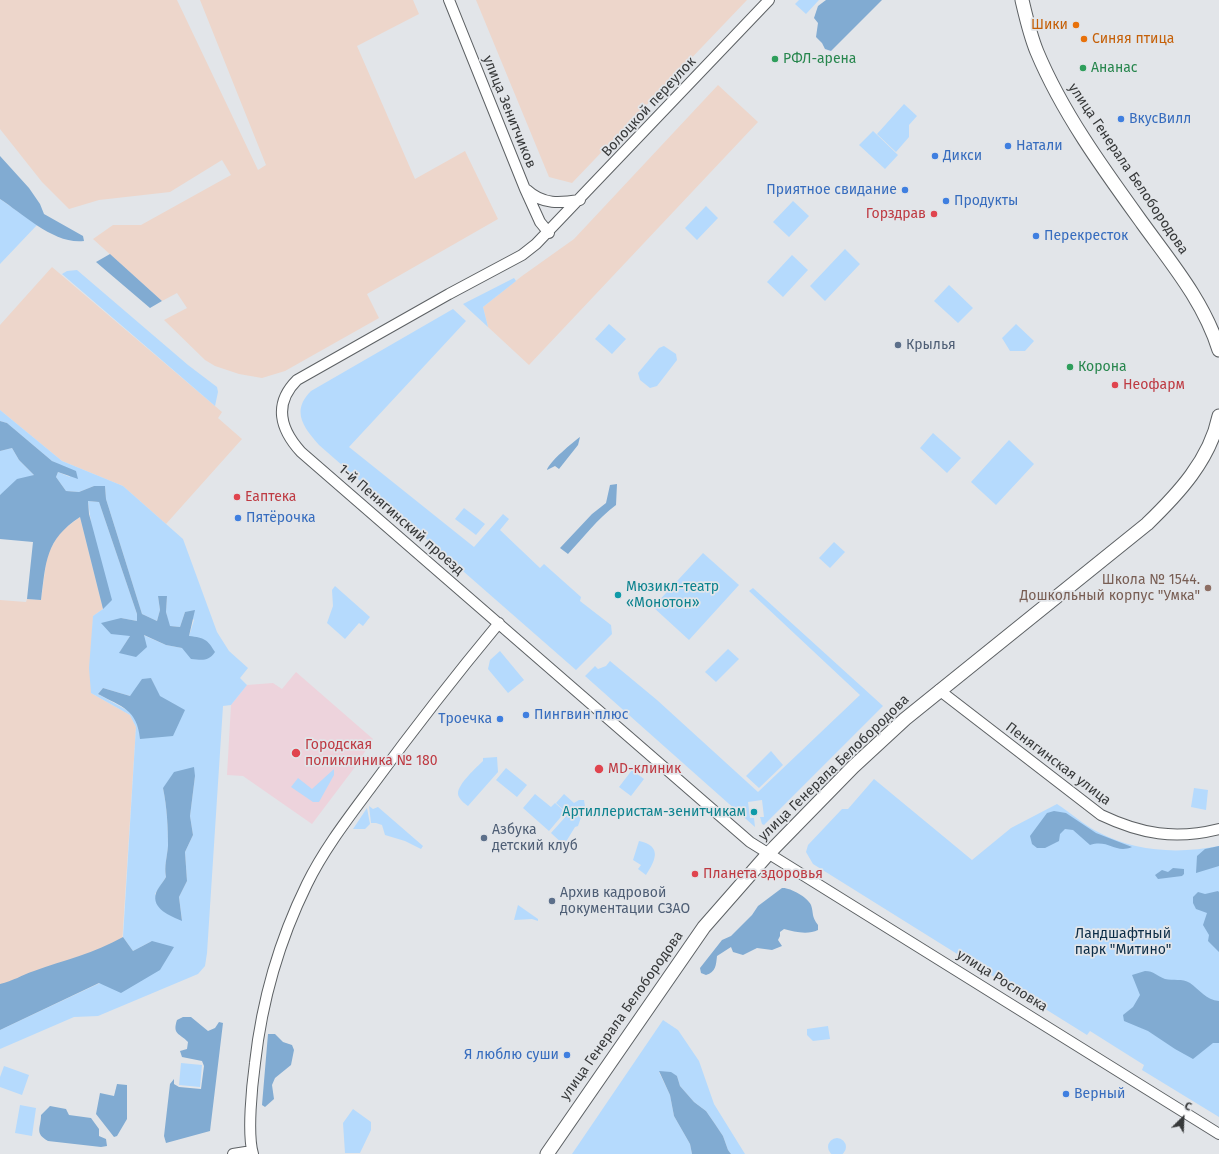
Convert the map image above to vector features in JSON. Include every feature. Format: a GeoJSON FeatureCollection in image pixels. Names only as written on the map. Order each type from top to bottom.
{"type":"FeatureCollection","features":[{"type":"Feature","properties":{"kind":"main road","name":"улица Генерала Белобородова"},"geometry":{"type":"LineString","coordinates":[[1022,0],[1036,51],[1051,83],[1074,122],[1111,178],[1192,292],[1208,319],[1219,350]]}},
{"type":"Feature","properties":{"kind":"main road","name":"улица Генерала Белобородова"},"geometry":{"type":"LineString","coordinates":[[547,1154],[704,928],[768,854],[875,746],[939,690],[1147,524],[1179,491],[1202,460],[1212,441],[1219,416]]}},
{"type":"Feature","properties":{"kind":"street","name":"улица Зенитчиков"},"geometry":{"type":"LineString","coordinates":[[448,0],[525,189],[540,222],[549,233]]}},
{"type":"Feature","properties":{"kind":"street","name":"Волоцкой переулок"},"geometry":{"type":"LineString","coordinates":[[549,233],[769,0]]}},
{"type":"Feature","properties":{"kind":"street"},"geometry":{"type":"LineString","coordinates":[[525,189],[540,200],[550,202],[580,200]]}},
{"type":"Feature","properties":{"kind":"street","name":"1-й Пенягинский проезд"},"geometry":{"type":"LineString","coordinates":[[549,233],[522,255],[306,374],[289,388],[282,405],[282,420],[287,435],[301,452],[750,842],[768,854]]}},
{"type":"Feature","properties":{"kind":"street"},"geometry":{"type":"LineString","coordinates":[[233,1154],[253,1153],[252,1083],[263,1007],[277,955],[307,883],[352,813],[401,746],[499,623]]}},
{"type":"Feature","properties":{"kind":"street","name":"Пенягинская улица"},"geometry":{"type":"LineString","coordinates":[[939,690],[1101,815],[1143,832],[1163,835],[1204,833],[1219,829]]}},
{"type":"Feature","properties":{"kind":"street","name":"улица Рословка"},"geometry":{"type":"LineString","coordinates":[[768,854],[921,947],[1219,1134]]}},
{"type":"Feature","properties":{"kind":"shaded area"},"geometry":{"type":"Polygon","coordinates":[[[0,0],[177,0],[258,170],[266,165],[200,0],[413,0],[419,14],[357,46],[415,179],[465,151],[498,219],[367,294],[379,318],[285,371],[262,378],[239,374],[215,366],[205,360],[164,320],[187,308],[177,293],[162,301],[93,239],[113,225],[141,225],[231,175],[222,160],[170,192],[99,200],[69,209],[42,182],[0,129],[0,0]]]}},
{"type":"Feature","properties":{"kind":"shaded area"},"geometry":{"type":"Polygon","coordinates":[[[476,0],[747,0],[572,183],[549,177],[476,0]]]}},
{"type":"Feature","properties":{"kind":"shaded area"},"geometry":{"type":"Polygon","coordinates":[[[826,0],[882,0],[831,51],[825,49],[816,37],[818,23],[814,18],[818,6],[826,0]]]}},
{"type":"Feature","properties":{"kind":"shaded area"},"geometry":{"type":"Polygon","coordinates":[[[718,85],[758,122],[529,365],[488,327],[483,307],[522,276],[574,239],[718,85]]]}},
{"type":"Feature","properties":{"kind":"shaded area"},"geometry":{"type":"Polygon","coordinates":[[[0,156],[29,188],[40,204],[44,214],[83,236],[84,241],[73,241],[51,233],[29,220],[0,199],[0,156]]]}},
{"type":"Feature","properties":{"kind":"shaded area"},"geometry":{"type":"Polygon","coordinates":[[[110,254],[162,301],[150,308],[96,262],[110,254]]]}},
{"type":"Feature","properties":{"kind":"shaded area"},"geometry":{"type":"Polygon","coordinates":[[[52,267],[222,412],[218,418],[242,439],[166,524],[123,486],[62,461],[0,410],[0,325],[52,267]]]}},
{"type":"Feature","properties":{"kind":"shaded area"},"geometry":{"type":"Polygon","coordinates":[[[0,421],[7,423],[52,461],[76,471],[78,479],[58,472],[56,477],[66,491],[79,492],[94,486],[105,486],[106,499],[142,614],[157,621],[160,610],[158,596],[167,596],[166,612],[170,626],[180,627],[185,612],[195,610],[189,636],[205,640],[210,644],[215,652],[210,657],[204,660],[191,659],[182,648],[166,645],[144,635],[147,647],[136,657],[119,653],[130,636],[111,634],[101,623],[121,618],[137,621],[137,614],[99,502],[88,501],[89,514],[112,600],[103,609],[80,517],[60,534],[49,553],[44,574],[41,600],[27,599],[33,542],[0,539],[0,495],[17,479],[34,475],[19,460],[12,448],[0,451],[0,421]]]}},
{"type":"Feature","properties":{"kind":"shaded area"},"geometry":{"type":"Polygon","coordinates":[[[580,437],[578,445],[559,469],[555,466],[547,470],[556,457],[580,437]]]}},
{"type":"Feature","properties":{"kind":"shaded area"},"geometry":{"type":"Polygon","coordinates":[[[617,484],[616,505],[597,522],[568,554],[560,548],[592,514],[606,503],[610,485],[617,484]]]}},
{"type":"Feature","properties":{"kind":"shaded area"},"geometry":{"type":"Polygon","coordinates":[[[80,517],[103,609],[93,616],[91,693],[130,715],[136,727],[121,959],[0,1003],[0,600],[26,602],[27,599],[41,600],[47,555],[60,532],[80,517]]]}},
{"type":"Feature","properties":{"kind":"shaded area","name":"Городская поликлиника № 180"},"geometry":{"type":"Polygon","coordinates":[[[296,672],[373,739],[355,767],[312,824],[243,776],[227,775],[231,705],[247,685],[273,683],[282,689],[296,672]]]}},
{"type":"Feature","properties":{"kind":"shaded area"},"geometry":{"type":"Polygon","coordinates":[[[151,678],[160,696],[185,710],[173,736],[140,739],[136,721],[132,715],[121,706],[98,694],[103,688],[130,696],[142,679],[151,678]]]}},
{"type":"Feature","properties":{"kind":"shaded area"},"geometry":{"type":"Polygon","coordinates":[[[194,767],[195,776],[190,816],[193,835],[185,852],[187,881],[179,897],[182,921],[159,908],[155,899],[157,891],[166,877],[165,869],[168,832],[163,788],[174,772],[194,767]]]}},
{"type":"Feature","properties":{"kind":"shaded area"},"geometry":{"type":"Polygon","coordinates":[[[1054,811],[1066,813],[1096,833],[1132,847],[1121,849],[1102,844],[1090,845],[1073,830],[1065,829],[1060,834],[1059,841],[1045,848],[1037,848],[1032,844],[1030,836],[1047,813],[1054,811]]]}},
{"type":"Feature","properties":{"kind":"shaded area"},"geometry":{"type":"Polygon","coordinates":[[[1219,846],[1219,866],[1196,873],[1197,856],[1205,849],[1219,846]]]}},
{"type":"Feature","properties":{"kind":"shaded area"},"geometry":{"type":"Polygon","coordinates":[[[1173,868],[1184,869],[1184,874],[1182,876],[1158,879],[1155,875],[1162,870],[1168,872],[1173,868]]]}},
{"type":"Feature","properties":{"kind":"shaded area"},"geometry":{"type":"Polygon","coordinates":[[[782,888],[798,893],[809,902],[818,925],[818,930],[805,933],[784,929],[780,932],[778,940],[782,946],[772,950],[757,948],[743,955],[733,952],[731,947],[717,956],[716,965],[712,972],[706,975],[701,973],[700,968],[722,940],[731,936],[752,915],[758,906],[782,888]]]}},
{"type":"Feature","properties":{"kind":"shaded area"},"geometry":{"type":"Polygon","coordinates":[[[1218,891],[1219,952],[1208,941],[1209,935],[1203,925],[1207,913],[1196,909],[1193,903],[1193,897],[1198,892],[1205,894],[1218,891]]]}},
{"type":"Feature","properties":{"kind":"shaded area"},"geometry":{"type":"Polygon","coordinates":[[[123,937],[133,951],[152,941],[174,947],[160,970],[121,993],[99,983],[0,1030],[0,984],[90,952],[123,937]]]}},
{"type":"Feature","properties":{"kind":"shaded area"},"geometry":{"type":"Polygon","coordinates":[[[1145,971],[1165,979],[1187,981],[1210,999],[1219,1001],[1219,1043],[1213,1043],[1193,1059],[1148,1031],[1124,1021],[1123,1015],[1133,1007],[1140,995],[1132,975],[1145,971]]]}},
{"type":"Feature","properties":{"kind":"shaded area"},"geometry":{"type":"Polygon","coordinates":[[[183,1017],[191,1017],[208,1031],[215,1028],[219,1022],[223,1023],[210,1131],[166,1143],[164,1136],[170,1084],[174,1079],[174,1084],[179,1087],[201,1089],[204,1066],[202,1061],[182,1057],[180,1051],[187,1049],[188,1042],[176,1031],[175,1028],[177,1020],[183,1017]]]}},
{"type":"Feature","properties":{"kind":"shaded area"},"geometry":{"type":"Polygon","coordinates":[[[268,1034],[275,1034],[283,1042],[292,1045],[294,1050],[291,1065],[275,1078],[272,1085],[274,1099],[265,1107],[262,1105],[268,1034]]]}},
{"type":"Feature","properties":{"kind":"shaded area"},"geometry":{"type":"Polygon","coordinates":[[[659,1071],[671,1072],[677,1076],[680,1086],[694,1102],[706,1111],[715,1124],[723,1136],[731,1154],[692,1154],[690,1144],[674,1116],[670,1095],[659,1071]]]}},
{"type":"Feature","properties":{"kind":"shaded area"},"geometry":{"type":"Polygon","coordinates":[[[117,1084],[127,1085],[127,1119],[117,1136],[114,1137],[96,1114],[100,1093],[114,1096],[117,1084]]]}},
{"type":"Feature","properties":{"kind":"shaded area"},"geometry":{"type":"Polygon","coordinates":[[[50,1106],[66,1109],[69,1115],[91,1118],[99,1129],[99,1136],[106,1139],[107,1146],[101,1147],[48,1141],[41,1135],[39,1130],[41,1115],[50,1106]]]}},
{"type":"Feature","properties":{"kind":"green space"},"geometry":{"type":"Polygon","coordinates":[[[799,0],[819,0],[806,14],[795,4],[799,0]]]}},
{"type":"Feature","properties":{"kind":"green space"},"geometry":{"type":"Polygon","coordinates":[[[904,104],[917,116],[909,125],[909,137],[896,152],[877,134],[904,104]]]}},
{"type":"Feature","properties":{"kind":"green space"},"geometry":{"type":"Polygon","coordinates":[[[873,131],[898,155],[885,169],[859,145],[873,131]]]}},
{"type":"Feature","properties":{"kind":"green space"},"geometry":{"type":"Polygon","coordinates":[[[0,199],[37,225],[0,264],[0,199]]]}},
{"type":"Feature","properties":{"kind":"green space"},"geometry":{"type":"Polygon","coordinates":[[[793,201],[809,216],[789,237],[773,222],[793,201]]]}},
{"type":"Feature","properties":{"kind":"green space"},"geometry":{"type":"Polygon","coordinates":[[[706,206],[718,218],[697,240],[685,228],[706,206]]]}},
{"type":"Feature","properties":{"kind":"green space"},"geometry":{"type":"Polygon","coordinates":[[[845,249],[860,264],[825,301],[810,286],[845,249]]]}},
{"type":"Feature","properties":{"kind":"green space"},"geometry":{"type":"Polygon","coordinates":[[[792,255],[808,270],[783,297],[767,282],[792,255]]]}},
{"type":"Feature","properties":{"kind":"green space"},"geometry":{"type":"Polygon","coordinates":[[[77,270],[188,365],[217,387],[218,392],[215,406],[62,274],[67,271],[77,270]]]}},
{"type":"Feature","properties":{"kind":"green space"},"geometry":{"type":"Polygon","coordinates":[[[514,278],[516,281],[483,307],[488,327],[463,304],[514,278]]]}},
{"type":"Feature","properties":{"kind":"green space"},"geometry":{"type":"Polygon","coordinates":[[[949,285],[973,308],[958,323],[934,301],[949,285]]]}},
{"type":"Feature","properties":{"kind":"green space"},"geometry":{"type":"Polygon","coordinates":[[[453,309],[466,321],[349,447],[474,547],[503,514],[509,519],[500,530],[540,568],[544,564],[581,597],[580,601],[611,625],[612,634],[576,670],[319,445],[304,425],[301,412],[302,405],[305,398],[311,391],[453,309]]]}},
{"type":"Feature","properties":{"kind":"green space"},"geometry":{"type":"Polygon","coordinates":[[[609,324],[626,339],[612,354],[595,339],[609,324]]]}},
{"type":"Feature","properties":{"kind":"green space"},"geometry":{"type":"Polygon","coordinates":[[[1016,324],[1034,341],[1025,351],[1010,351],[1002,338],[1016,324]]]}},
{"type":"Feature","properties":{"kind":"green space"},"geometry":{"type":"Polygon","coordinates":[[[664,346],[676,354],[677,360],[657,386],[650,388],[640,380],[638,373],[659,348],[664,346]]]}},
{"type":"Feature","properties":{"kind":"green space"},"geometry":{"type":"Polygon","coordinates":[[[0,410],[62,461],[123,486],[183,539],[217,632],[229,651],[248,668],[240,678],[247,685],[231,705],[223,706],[205,966],[198,974],[98,1016],[74,1017],[0,1049],[0,1030],[100,983],[152,941],[133,951],[123,937],[136,727],[130,715],[91,693],[89,668],[93,616],[103,609],[88,501],[99,502],[137,614],[137,621],[121,618],[130,636],[120,652],[143,635],[166,645],[182,648],[189,636],[194,620],[185,612],[180,627],[169,626],[166,612],[167,596],[158,596],[160,610],[157,621],[142,614],[106,499],[105,486],[94,486],[79,492],[66,491],[56,477],[58,472],[70,477],[62,466],[52,461],[7,423],[0,421],[0,410]],[[151,678],[130,696],[103,688],[98,694],[132,713],[139,725],[184,710],[159,696],[151,678]],[[195,776],[163,788],[168,832],[168,847],[165,869],[166,877],[155,894],[182,920],[179,897],[187,881],[185,852],[193,835],[190,816],[195,776]]]}},
{"type":"Feature","properties":{"kind":"green space"},"geometry":{"type":"Polygon","coordinates":[[[933,433],[961,458],[947,473],[920,448],[933,433]]]}},
{"type":"Feature","properties":{"kind":"green space"},"geometry":{"type":"Polygon","coordinates":[[[1009,440],[1034,464],[996,505],[971,482],[1009,440]]]}},
{"type":"Feature","properties":{"kind":"green space"},"geometry":{"type":"Polygon","coordinates":[[[12,448],[19,460],[34,475],[0,495],[0,451],[12,448]]]}},
{"type":"Feature","properties":{"kind":"green space"},"geometry":{"type":"Polygon","coordinates":[[[464,508],[485,524],[476,535],[455,519],[464,508]]]}},
{"type":"Feature","properties":{"kind":"green space"},"geometry":{"type":"Polygon","coordinates":[[[834,542],[845,552],[830,568],[819,558],[834,542]]]}},
{"type":"Feature","properties":{"kind":"green space"},"geometry":{"type":"Polygon","coordinates":[[[703,553],[739,585],[689,640],[653,607],[703,553]]]}},
{"type":"Feature","properties":{"kind":"green space"},"geometry":{"type":"Polygon","coordinates":[[[335,586],[370,617],[363,626],[359,623],[345,639],[327,623],[333,606],[332,590],[335,586]]]}},
{"type":"Feature","properties":{"kind":"green space"},"geometry":{"type":"Polygon","coordinates":[[[753,588],[883,706],[764,825],[762,824],[760,817],[764,817],[762,800],[748,802],[750,818],[754,818],[755,827],[585,676],[595,666],[598,669],[606,666],[610,661],[657,700],[758,792],[860,695],[749,591],[753,588]]]}},
{"type":"Feature","properties":{"kind":"green space"},"geometry":{"type":"Polygon","coordinates":[[[728,649],[739,659],[716,682],[705,672],[728,649]]]}},
{"type":"Feature","properties":{"kind":"green space"},"geometry":{"type":"Polygon","coordinates":[[[500,651],[524,680],[508,693],[488,669],[490,660],[500,651]]]}},
{"type":"Feature","properties":{"kind":"green space"},"geometry":{"type":"Polygon","coordinates":[[[771,751],[783,765],[759,788],[746,776],[771,751]]]}},
{"type":"Feature","properties":{"kind":"green space"},"geometry":{"type":"Polygon","coordinates":[[[497,757],[498,772],[468,806],[459,797],[459,789],[471,773],[483,761],[483,758],[497,757]]]}},
{"type":"Feature","properties":{"kind":"green space"},"geometry":{"type":"Polygon","coordinates":[[[506,768],[527,785],[517,797],[496,780],[506,768]]]}},
{"type":"Feature","properties":{"kind":"green space"},"geometry":{"type":"Polygon","coordinates":[[[334,769],[334,775],[319,802],[313,802],[291,787],[298,778],[312,789],[334,769]]]}},
{"type":"Feature","properties":{"kind":"green space"},"geometry":{"type":"Polygon","coordinates":[[[632,770],[644,779],[631,796],[619,787],[632,770]]]}},
{"type":"Feature","properties":{"kind":"green space","name":"Ландшафтный парк \"Митино\""},"geometry":{"type":"Polygon","coordinates":[[[874,779],[972,860],[1011,828],[1057,804],[1093,829],[1112,839],[1127,844],[1157,850],[1204,849],[1219,846],[1219,1117],[1142,1070],[1144,1065],[1090,1031],[1087,1035],[813,864],[806,852],[808,845],[842,809],[848,809],[874,779]]]}},
{"type":"Feature","properties":{"kind":"green space"},"geometry":{"type":"Polygon","coordinates":[[[1194,788],[1208,790],[1206,810],[1191,807],[1194,788]]]}},
{"type":"Feature","properties":{"kind":"green space"},"geometry":{"type":"Polygon","coordinates":[[[535,794],[551,807],[555,803],[565,812],[549,831],[523,808],[535,794]]]}},
{"type":"Feature","properties":{"kind":"green space"},"geometry":{"type":"Polygon","coordinates":[[[564,794],[574,803],[579,800],[584,800],[585,806],[578,826],[575,827],[564,845],[551,833],[568,814],[556,803],[564,794]]]}},
{"type":"Feature","properties":{"kind":"green space"},"geometry":{"type":"Polygon","coordinates":[[[369,806],[373,809],[378,807],[423,846],[421,849],[405,841],[385,835],[382,825],[371,823],[369,806]]]}},
{"type":"Feature","properties":{"kind":"green space"},"geometry":{"type":"Polygon","coordinates":[[[367,808],[370,824],[365,829],[353,829],[367,808]]]}},
{"type":"Feature","properties":{"kind":"green space"},"geometry":{"type":"Polygon","coordinates":[[[639,841],[647,843],[654,850],[654,859],[646,875],[638,869],[641,865],[633,860],[639,841]]]}},
{"type":"Feature","properties":{"kind":"green space"},"geometry":{"type":"Polygon","coordinates":[[[518,905],[538,919],[538,921],[532,919],[514,920],[518,905]]]}},
{"type":"Feature","properties":{"kind":"green space"},"geometry":{"type":"Polygon","coordinates":[[[663,1020],[678,1030],[699,1061],[714,1104],[745,1154],[731,1154],[723,1136],[706,1111],[694,1102],[680,1086],[677,1076],[659,1072],[670,1095],[674,1116],[690,1144],[692,1154],[572,1154],[663,1020]]]}},
{"type":"Feature","properties":{"kind":"green space"},"geometry":{"type":"Polygon","coordinates":[[[828,1026],[830,1039],[813,1041],[807,1035],[807,1029],[828,1026]]]}},
{"type":"Feature","properties":{"kind":"green space"},"geometry":{"type":"Polygon","coordinates":[[[181,1063],[202,1065],[200,1087],[179,1085],[181,1063]]]}},
{"type":"Feature","properties":{"kind":"green space"},"geometry":{"type":"Polygon","coordinates":[[[4,1066],[29,1075],[22,1095],[0,1087],[0,1077],[4,1066]]]}},
{"type":"Feature","properties":{"kind":"green space"},"geometry":{"type":"Polygon","coordinates":[[[20,1105],[36,1108],[32,1136],[15,1133],[20,1105]]]}},
{"type":"Feature","properties":{"kind":"green space"},"geometry":{"type":"Polygon","coordinates":[[[353,1109],[371,1122],[371,1130],[360,1153],[345,1153],[343,1123],[353,1109]]]}},
{"type":"Feature","properties":{"kind":"green space"},"geometry":{"type":"Polygon","coordinates":[[[833,1138],[841,1138],[846,1143],[844,1154],[841,1156],[833,1156],[828,1151],[828,1143],[833,1138]]]}},
{"type":"Feature","properties":{"kind":"place","name":"Шики"},"geometry":{"type":"Point","coordinates":[1076,25]}},
{"type":"Feature","properties":{"kind":"place","name":"Синяя птица"},"geometry":{"type":"Point","coordinates":[1084,39]}},
{"type":"Feature","properties":{"kind":"place","name":"РФЛ-арена"},"geometry":{"type":"Point","coordinates":[775,59]}},
{"type":"Feature","properties":{"kind":"place","name":"Ананас"},"geometry":{"type":"Point","coordinates":[1083,68]}},
{"type":"Feature","properties":{"kind":"place","name":"ВкусВилл"},"geometry":{"type":"Point","coordinates":[1121,119]}},
{"type":"Feature","properties":{"kind":"place","name":"Натали"},"geometry":{"type":"Point","coordinates":[1008,146]}},
{"type":"Feature","properties":{"kind":"place","name":"Дикси"},"geometry":{"type":"Point","coordinates":[935,156]}},
{"type":"Feature","properties":{"kind":"place","name":"Приятное свидание"},"geometry":{"type":"Point","coordinates":[905,190]}},
{"type":"Feature","properties":{"kind":"place","name":"Продукты"},"geometry":{"type":"Point","coordinates":[946,201]}},
{"type":"Feature","properties":{"kind":"place","name":"Горздрав"},"geometry":{"type":"Point","coordinates":[934,214]}},
{"type":"Feature","properties":{"kind":"place","name":"Перекресток"},"geometry":{"type":"Point","coordinates":[1036,236]}},
{"type":"Feature","properties":{"kind":"place","name":"Крылья"},"geometry":{"type":"Point","coordinates":[898,345]}},
{"type":"Feature","properties":{"kind":"place","name":"Корона"},"geometry":{"type":"Point","coordinates":[1070,367]}},
{"type":"Feature","properties":{"kind":"place","name":"Неофарм"},"geometry":{"type":"Point","coordinates":[1115,385]}},
{"type":"Feature","properties":{"kind":"place","name":"Еаптека"},"geometry":{"type":"Point","coordinates":[237,497]}},
{"type":"Feature","properties":{"kind":"place","name":"Пятёрочка"},"geometry":{"type":"Point","coordinates":[238,518]}},
{"type":"Feature","properties":{"kind":"place","name":"Школа № 1544. Дошкольный корпус \"Умка\""},"geometry":{"type":"Point","coordinates":[1208,588]}},
{"type":"Feature","properties":{"kind":"place","name":"Мюзикл-театр «Монотон»"},"geometry":{"type":"Point","coordinates":[618,595]}},
{"type":"Feature","properties":{"kind":"place","name":"Пингвин плюс"},"geometry":{"type":"Point","coordinates":[526,715]}},
{"type":"Feature","properties":{"kind":"place","name":"Троечка"},"geometry":{"type":"Point","coordinates":[500,719]}},
{"type":"Feature","properties":{"kind":"place","name":"Городская поликлиника № 180"},"geometry":{"type":"Point","coordinates":[296,753]}},
{"type":"Feature","properties":{"kind":"place","name":"MD-клиник"},"geometry":{"type":"Point","coordinates":[599,769]}},
{"type":"Feature","properties":{"kind":"place","name":"Артиллеристам-зенитчикам"},"geometry":{"type":"Point","coordinates":[754,812]}},
{"type":"Feature","properties":{"kind":"place","name":"Азбука детский клуб"},"geometry":{"type":"Point","coordinates":[484,838]}},
{"type":"Feature","properties":{"kind":"place","name":"Планета здоровья"},"geometry":{"type":"Point","coordinates":[695,874]}},
{"type":"Feature","properties":{"kind":"place","name":"Архив кадровой документации СЗАО"},"geometry":{"type":"Point","coordinates":[552,901]}},
{"type":"Feature","properties":{"kind":"place","name":"Я люблю суши"},"geometry":{"type":"Point","coordinates":[567,1055]}},
{"type":"Feature","properties":{"kind":"place","name":"Верный"},"geometry":{"type":"Point","coordinates":[1066,1094]}}]}
